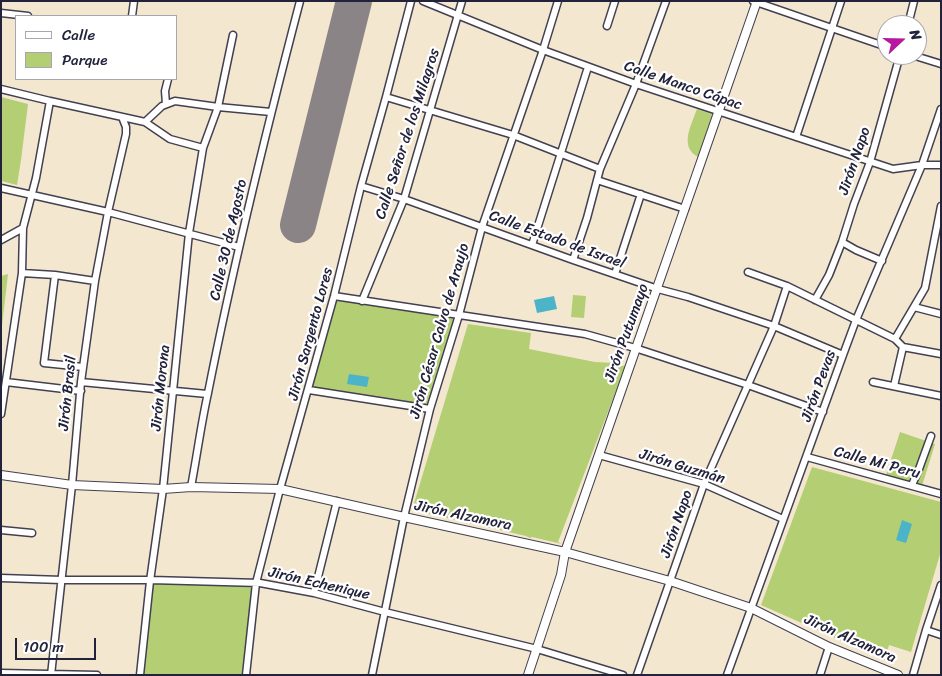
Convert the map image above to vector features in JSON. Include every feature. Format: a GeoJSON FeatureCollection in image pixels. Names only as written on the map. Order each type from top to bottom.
{"type":"FeatureCollection","features":[{"type":"Feature","properties":{"kind":"street"},"geometry":{"type":"LineString","coordinates":[[132,15],[134,1]]}},
{"type":"Feature","properties":{"kind":"street","name":"Calle 30 de Agosto"},"geometry":{"type":"LineString","coordinates":[[191,487],[207,394],[239,246],[300,1]]}},
{"type":"Feature","properties":{"kind":"street","name":"Jirón Sargento Lores"},"geometry":{"type":"LineString","coordinates":[[246,675],[256,583],[280,489],[309,390],[411,1]]}},
{"type":"Feature","properties":{"kind":"street","name":"Calle Manco Cápac"},"geometry":{"type":"LineString","coordinates":[[423,1],[588,67],[870,162],[893,169],[922,165],[941,166]]}},
{"type":"Feature","properties":{"kind":"street","name":"Calle Señor de los Milagros"},"geometry":{"type":"LineString","coordinates":[[362,301],[404,199],[462,1]]}},
{"type":"Feature","properties":{"kind":"street","name":"Jirón César Calvo de Araujo"},"geometry":{"type":"LineString","coordinates":[[372,675],[404,517],[430,409],[459,315],[482,227],[558,1]]}},
{"type":"Feature","properties":{"kind":"street"},"geometry":{"type":"LineString","coordinates":[[607,26],[615,1]]}},
{"type":"Feature","properties":{"kind":"street"},"geometry":{"type":"LineString","coordinates":[[573,260],[600,169],[636,84],[666,1]]}},
{"type":"Feature","properties":{"kind":"street"},"geometry":{"type":"LineString","coordinates":[[796,137],[841,1]]}},
{"type":"Feature","properties":{"kind":"street"},"geometry":{"type":"LineString","coordinates":[[910,15],[914,1]]}},
{"type":"Feature","properties":{"kind":"street"},"geometry":{"type":"LineString","coordinates":[[755,2],[877,44]]}},
{"type":"Feature","properties":{"kind":"street","name":"Jirón Putumayo"},"geometry":{"type":"LineString","coordinates":[[528,675],[561,575],[565,552],[635,348],[658,289],[755,2]]}},
{"type":"Feature","properties":{"kind":"street"},"geometry":{"type":"LineString","coordinates":[[1,13],[19,15]]}},
{"type":"Feature","properties":{"kind":"street","name":"Jirón Morona"},"geometry":{"type":"LineString","coordinates":[[140,675],[174,391],[189,233],[203,148],[218,107],[234,35]]}},
{"type":"Feature","properties":{"kind":"street"},"geometry":{"type":"LineString","coordinates":[[927,60],[941,64]]}},
{"type":"Feature","properties":{"kind":"street","name":"Jirón Napo"},"geometry":{"type":"LineString","coordinates":[[815,300],[829,275],[870,162],[897,65]]}},
{"type":"Feature","properties":{"kind":"street"},"geometry":{"type":"LineString","coordinates":[[532,245],[588,67]]}},
{"type":"Feature","properties":{"kind":"street"},"geometry":{"type":"LineString","coordinates":[[166,104],[168,80]]}},
{"type":"Feature","properties":{"kind":"street"},"geometry":{"type":"LineString","coordinates":[[1,89],[50,102],[143,122],[170,139],[203,148]]}},
{"type":"Feature","properties":{"kind":"street"},"geometry":{"type":"LineString","coordinates":[[386,97],[513,135],[600,169]]}},
{"type":"Feature","properties":{"kind":"street"},"geometry":{"type":"LineString","coordinates":[[122,117],[126,127],[143,122],[162,106],[175,101],[272,112]]}},
{"type":"Feature","properties":{"kind":"street"},"geometry":{"type":"LineString","coordinates":[[1,414],[22,273],[23,228],[36,178],[50,102]]}},
{"type":"Feature","properties":{"kind":"street","name":"Jirón Pevas"},"geometry":{"type":"LineString","coordinates":[[727,675],[856,320],[922,165],[941,109]]}},
{"type":"Feature","properties":{"kind":"street","name":"Jirón Brasil"},"geometry":{"type":"LineString","coordinates":[[51,674],[83,367],[95,281],[126,127]]}},
{"type":"Feature","properties":{"kind":"street"},"geometry":{"type":"LineString","coordinates":[[597,180],[685,209]]}},
{"type":"Feature","properties":{"kind":"street","name":"Calle Estado de Israel"},"geometry":{"type":"LineString","coordinates":[[361,186],[404,199],[658,289],[774,326],[843,355]]}},
{"type":"Feature","properties":{"kind":"street"},"geometry":{"type":"LineString","coordinates":[[1,188],[108,212],[239,246]]}},
{"type":"Feature","properties":{"kind":"street"},"geometry":{"type":"LineString","coordinates":[[615,274],[641,194]]}},
{"type":"Feature","properties":{"kind":"street"},"geometry":{"type":"LineString","coordinates":[[895,339],[925,288],[941,206]]}},
{"type":"Feature","properties":{"kind":"street"},"geometry":{"type":"LineString","coordinates":[[1,240],[23,228]]}},
{"type":"Feature","properties":{"kind":"street"},"geometry":{"type":"LineString","coordinates":[[842,242],[856,250],[882,260]]}},
{"type":"Feature","properties":{"kind":"street"},"geometry":{"type":"LineString","coordinates":[[748,272],[787,286],[895,339],[903,347],[941,354]]}},
{"type":"Feature","properties":{"kind":"street"},"geometry":{"type":"LineString","coordinates":[[22,273],[55,275],[95,281]]}},
{"type":"Feature","properties":{"kind":"street"},"geometry":{"type":"LineString","coordinates":[[55,275],[44,363],[83,367]]}},
{"type":"Feature","properties":{"kind":"street","name":"Jirón Napo"},"geometry":{"type":"LineString","coordinates":[[637,675],[704,484],[774,326],[787,286]]}},
{"type":"Feature","properties":{"kind":"street"},"geometry":{"type":"LineString","coordinates":[[334,296],[585,334],[635,348],[748,385],[823,412]]}},
{"type":"Feature","properties":{"kind":"street"},"geometry":{"type":"LineString","coordinates":[[914,307],[941,314]]}},
{"type":"Feature","properties":{"kind":"street"},"geometry":{"type":"LineString","coordinates":[[894,386],[903,347]]}},
{"type":"Feature","properties":{"kind":"street"},"geometry":{"type":"LineString","coordinates":[[6,382],[80,391]]}},
{"type":"Feature","properties":{"kind":"street"},"geometry":{"type":"LineString","coordinates":[[81,382],[207,394]]}},
{"type":"Feature","properties":{"kind":"street"},"geometry":{"type":"LineString","coordinates":[[872,382],[941,396]]}},
{"type":"Feature","properties":{"kind":"street"},"geometry":{"type":"LineString","coordinates":[[309,390],[430,409]]}},
{"type":"Feature","properties":{"kind":"street"},"geometry":{"type":"LineString","coordinates":[[912,485],[931,436]]}},
{"type":"Feature","properties":{"kind":"street","name":"Jirón Guzmán"},"geometry":{"type":"LineString","coordinates":[[599,455],[704,484],[783,518]]}},
{"type":"Feature","properties":{"kind":"street","name":"Calle Mi Peru"},"geometry":{"type":"LineString","coordinates":[[807,457],[941,494]]}},
{"type":"Feature","properties":{"kind":"street","name":"Jirón Alzamora"},"geometry":{"type":"LineString","coordinates":[[1,475],[72,485],[163,489],[191,487],[280,489],[565,552],[670,582],[751,608],[829,647],[898,675]]}},
{"type":"Feature","properties":{"kind":"street"},"geometry":{"type":"LineString","coordinates":[[314,593],[337,502]]}},
{"type":"Feature","properties":{"kind":"street"},"geometry":{"type":"LineString","coordinates":[[1,530],[32,533]]}},
{"type":"Feature","properties":{"kind":"street","name":"Jirón Echenique"},"geometry":{"type":"LineString","coordinates":[[1,578],[260,583],[314,593],[537,649],[623,675]]}},
{"type":"Feature","properties":{"kind":"street"},"geometry":{"type":"LineString","coordinates":[[913,675],[941,585]]}},
{"type":"Feature","properties":{"kind":"street"},"geometry":{"type":"LineString","coordinates":[[926,630],[941,635]]}},
{"type":"Feature","properties":{"kind":"street"},"geometry":{"type":"LineString","coordinates":[[820,675],[829,647]]}},
{"type":"Feature","properties":{"kind":"street"},"geometry":{"type":"LineString","coordinates":[[1,672],[97,675]]}},
{"type":"Feature","properties":{"kind":"green space"},"geometry":{"type":"Polygon","coordinates":[[[1,97],[28,104],[17,185],[1,181],[1,97]]]}},
{"type":"Feature","properties":{"kind":"green space"},"geometry":{"type":"Polygon","coordinates":[[[697,109],[712,114],[713,122],[700,158],[689,149],[688,143],[688,136],[697,109]]]}},
{"type":"Feature","properties":{"kind":"green space"},"geometry":{"type":"Polygon","coordinates":[[[8,274],[1,334],[1,276],[8,274]]]}},
{"type":"Feature","properties":{"kind":"green space"},"geometry":{"type":"Polygon","coordinates":[[[573,295],[586,296],[584,318],[571,317],[573,295]]]}},
{"type":"Feature","properties":{"kind":"green space"},"geometry":{"type":"Polygon","coordinates":[[[334,296],[459,315],[430,409],[309,390],[334,296]]]}},
{"type":"Feature","properties":{"kind":"green space"},"geometry":{"type":"Polygon","coordinates":[[[468,324],[531,333],[529,349],[595,362],[626,365],[558,542],[562,544],[412,510],[468,324]]]}},
{"type":"Feature","properties":{"kind":"green space"},"geometry":{"type":"Polygon","coordinates":[[[900,432],[935,444],[922,486],[886,475],[900,432]]]}},
{"type":"Feature","properties":{"kind":"green space"},"geometry":{"type":"Polygon","coordinates":[[[812,467],[941,502],[941,551],[911,652],[889,645],[885,660],[761,605],[812,467]]]}},
{"type":"Feature","properties":{"kind":"green space"},"geometry":{"type":"Polygon","coordinates":[[[151,580],[256,583],[246,675],[140,675],[151,580]]]}},
{"type":"Feature","properties":{"kind":"water"},"geometry":{"type":"Polygon","coordinates":[[[554,296],[557,309],[537,313],[534,300],[554,296]]]}},
{"type":"Feature","properties":{"kind":"water"},"geometry":{"type":"Polygon","coordinates":[[[349,374],[369,377],[367,387],[347,384],[349,374]]]}},
{"type":"Feature","properties":{"kind":"water"},"geometry":{"type":"Polygon","coordinates":[[[902,520],[912,524],[906,543],[896,540],[902,520]]]}},
{"type":"Feature","properties":{"kind":"runway"},"geometry":{"type":"LineString","coordinates":[[298,225],[354,1]]}}]}
